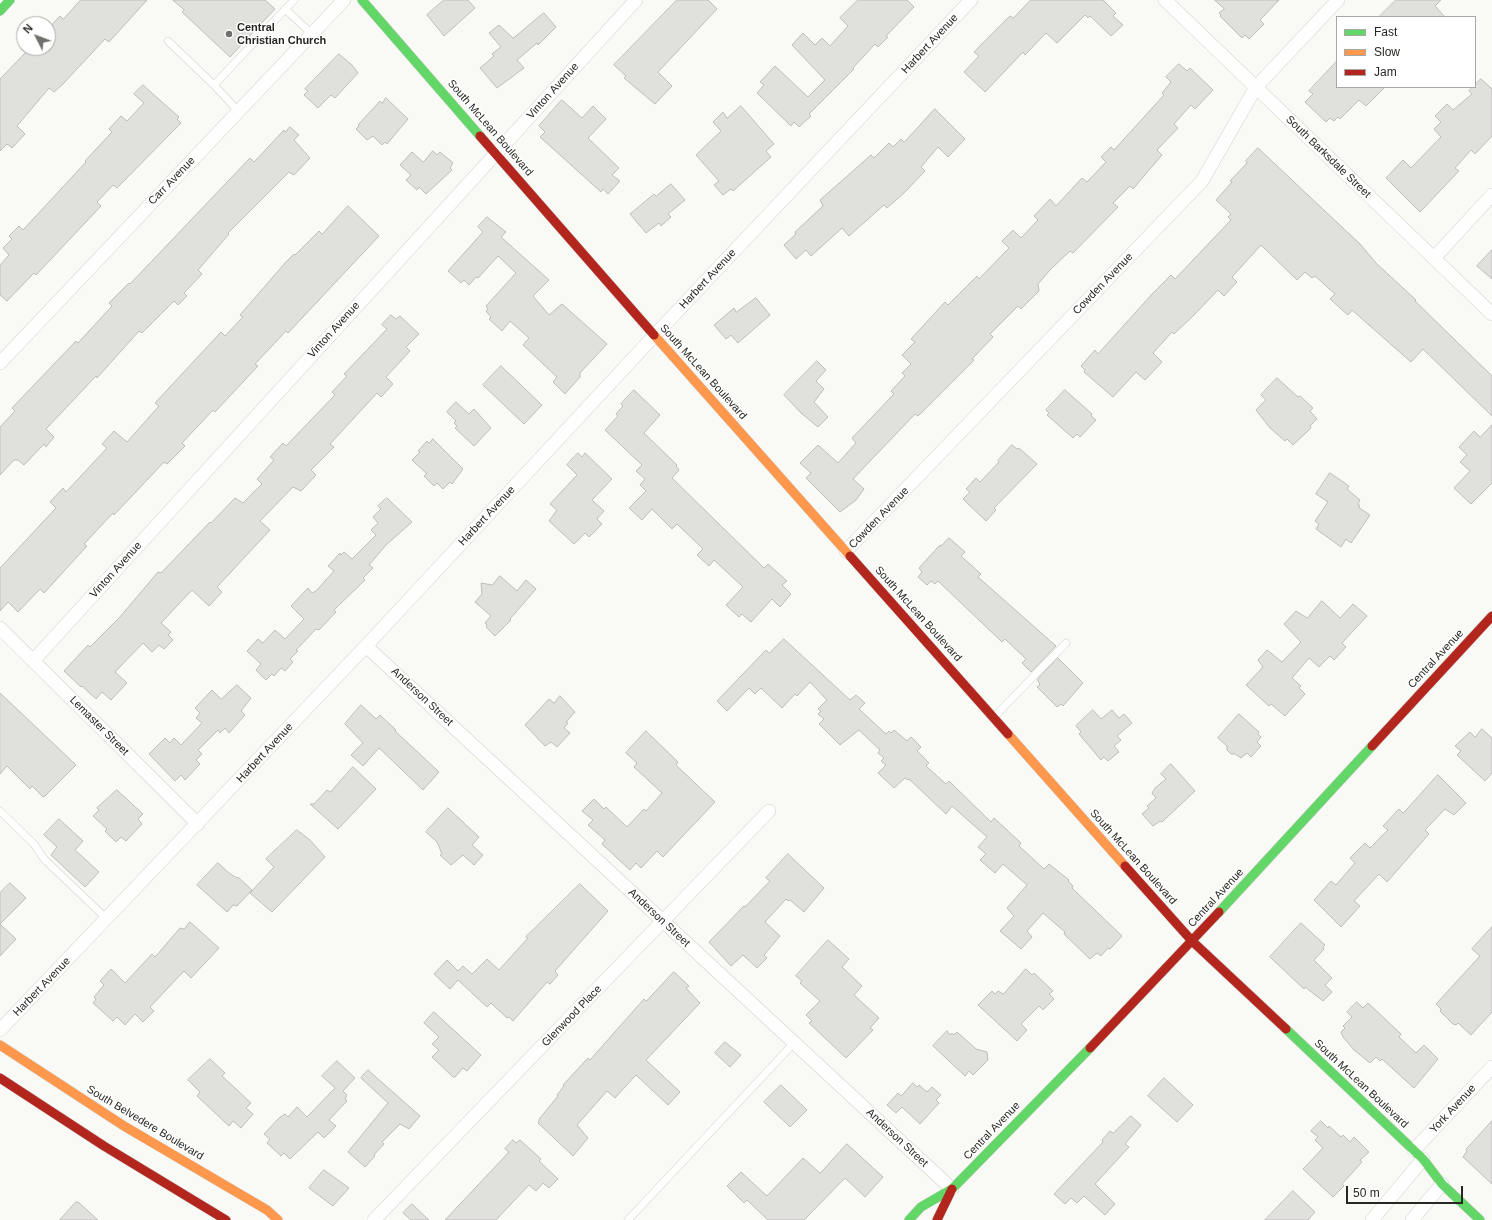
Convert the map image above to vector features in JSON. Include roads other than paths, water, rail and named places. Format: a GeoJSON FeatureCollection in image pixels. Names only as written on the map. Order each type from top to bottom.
{"type":"FeatureCollection","features":[{"type":"Feature","properties":{"kind":"main road"},"geometry":{"type":"LineString","coordinates":[[0,11],[10,0]]}},
{"type":"Feature","properties":{"kind":"main road","name":"South McLean Boulevard"},"geometry":{"type":"LineString","coordinates":[[362,0],[654,336],[1192,941],[1418,1155],[1442,1184],[1480,1220]]}},
{"type":"Feature","properties":{"kind":"main road","name":"Central Avenue"},"geometry":{"type":"LineString","coordinates":[[909,1220],[922,1207],[952,1189],[1192,941],[1492,616]]}},
{"type":"Feature","properties":{"kind":"main road","name":"South Belvedere Boulevard"},"geometry":{"type":"LineString","coordinates":[[0,1045],[124,1126],[266,1210],[278,1220]]}},
{"type":"Feature","properties":{"kind":"main road"},"geometry":{"type":"LineString","coordinates":[[0,1078],[104,1146],[226,1220]]}},
{"type":"Feature","properties":{"kind":"main road","name":"Central Avenue"},"geometry":{"type":"LineString","coordinates":[[937,1220],[952,1189]]}},
{"type":"Feature","properties":{"kind":"street","name":"Carr Avenue"},"geometry":{"type":"LineString","coordinates":[[0,363],[344,0]]}},
{"type":"Feature","properties":{"kind":"street","name":"Vinton Avenue"},"geometry":{"type":"LineString","coordinates":[[33,661],[636,0]]}},
{"type":"Feature","properties":{"kind":"street","name":"Harbert Avenue"},"geometry":{"type":"LineString","coordinates":[[0,1030],[366,646],[654,336],[971,0]]}},
{"type":"Feature","properties":{"kind":"street","name":"South Barksdale Street"},"geometry":{"type":"LineString","coordinates":[[1165,0],[1492,314]]}},
{"type":"Feature","properties":{"kind":"street","name":"Cowden Avenue"},"geometry":{"type":"LineString","coordinates":[[846,551],[1202,181],[1256,87],[1338,0]]}},
{"type":"Feature","properties":{"kind":"street"},"geometry":{"type":"LineString","coordinates":[[1434,258],[1492,195]]}},
{"type":"Feature","properties":{"kind":"street","name":"Lemaster Street"},"geometry":{"type":"LineString","coordinates":[[0,628],[198,824]]}},
{"type":"Feature","properties":{"kind":"street","name":"Anderson Street"},"geometry":{"type":"LineString","coordinates":[[366,646],[952,1189]]}},
{"type":"Feature","properties":{"kind":"street","name":"Glenwood Place"},"geometry":{"type":"LineString","coordinates":[[374,1220],[769,811]]}},
{"type":"Feature","properties":{"kind":"street","name":"York Avenue"},"geometry":{"type":"LineString","coordinates":[[1372,1220],[1418,1155],[1492,1067]]}},
{"type":"Feature","properties":{"kind":"street"},"geometry":{"type":"LineString","coordinates":[[1412,1220],[1442,1184]]}},
{"type":"Feature","properties":{"kind":"lane"},"geometry":{"type":"LineString","coordinates":[[214,85],[294,0]]}},
{"type":"Feature","properties":{"kind":"lane"},"geometry":{"type":"LineString","coordinates":[[285,9],[312,34]]}},
{"type":"Feature","properties":{"kind":"lane"},"geometry":{"type":"LineString","coordinates":[[168,41],[214,85],[238,112]]}},
{"type":"Feature","properties":{"kind":"lane"},"geometry":{"type":"LineString","coordinates":[[993,717],[1066,643]]}},
{"type":"Feature","properties":{"kind":"lane"},"geometry":{"type":"LineString","coordinates":[[0,810],[34,844],[44,859],[107,919]]}},
{"type":"Feature","properties":{"kind":"lane"},"geometry":{"type":"LineString","coordinates":[[628,1220],[794,1043]]}},
{"type":"Feature","properties":{"kind":"place","name":"Central Christian Church"},"geometry":{"type":"Point","coordinates":[229,34]}}]}
